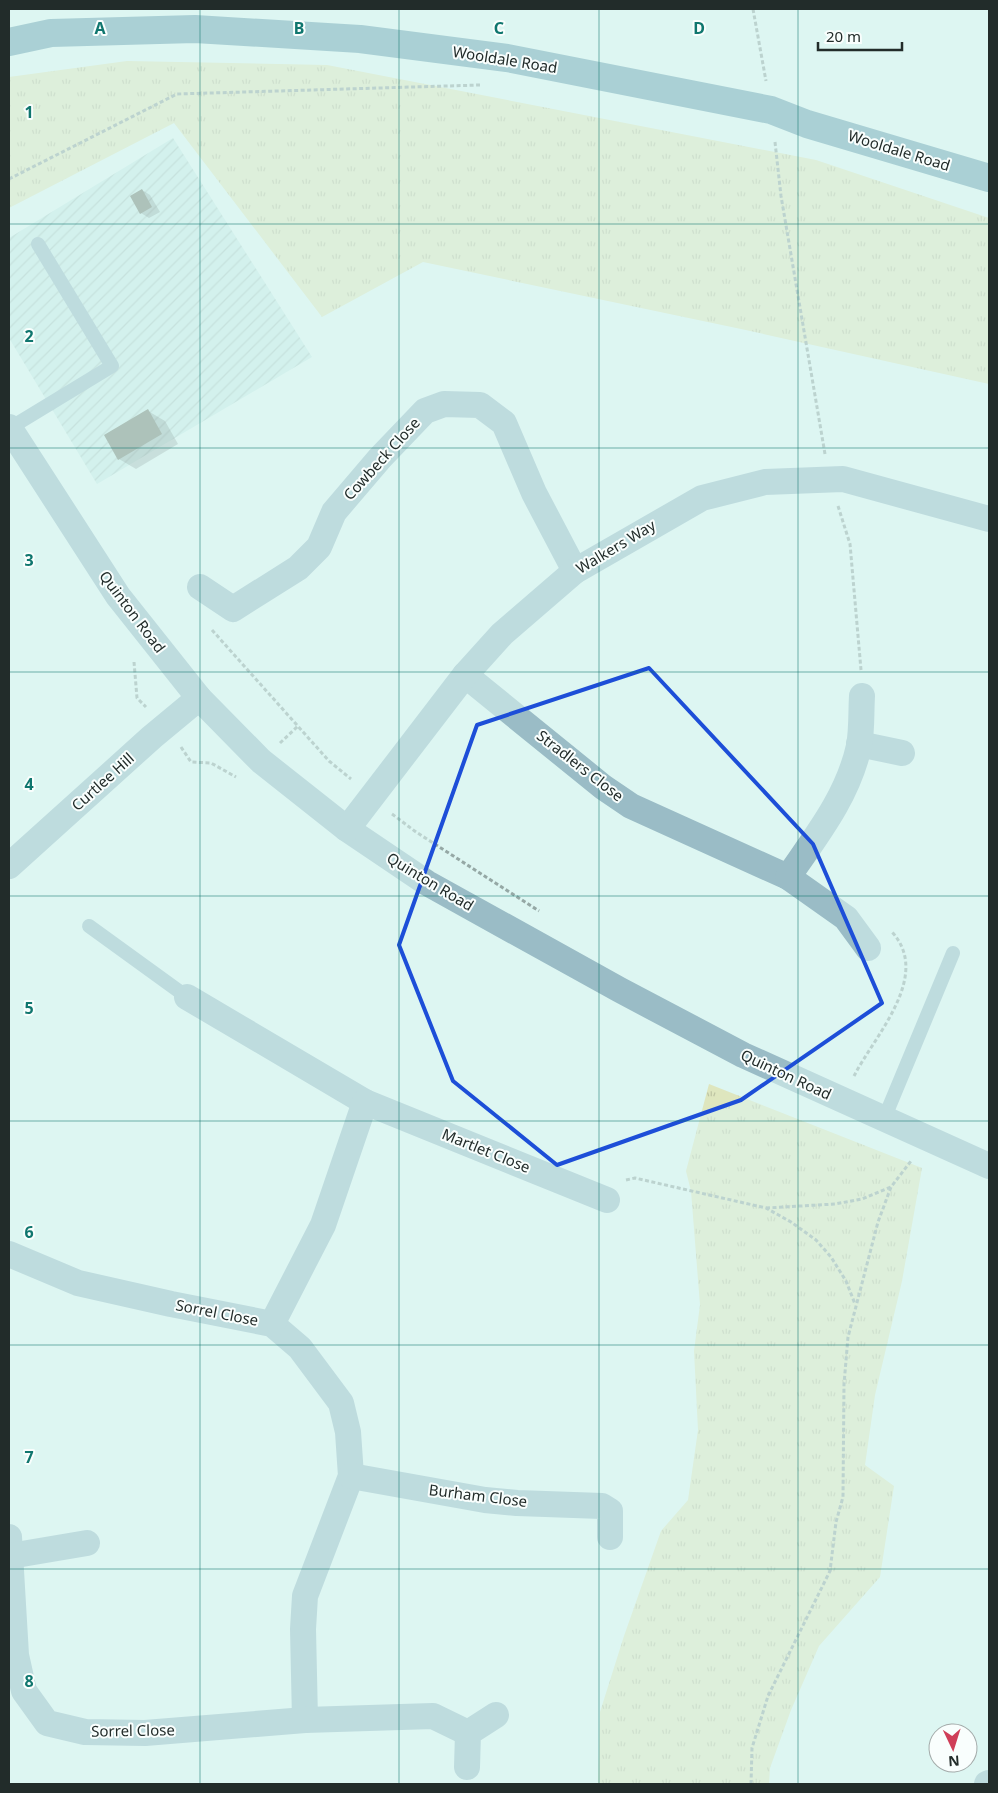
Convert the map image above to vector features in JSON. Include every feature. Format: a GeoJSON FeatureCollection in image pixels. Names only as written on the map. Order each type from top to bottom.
{"type":"FeatureCollection","features":[{"type":"Feature","properties":{"kind":"street","name":"Wooldale Road"},"geometry":{"type":"LineString","coordinates":[[9,42],[50,33],[195,29],[360,39],[508,58],[771,110],[807,124],[989,178]]}},
{"type":"Feature","properties":{"kind":"street","name":"Cowbeck Close"},"geometry":{"type":"LineString","coordinates":[[200,587],[233,609],[298,568],[319,547],[334,512],[380,458],[425,411],[444,404],[480,405],[504,423],[534,493],[575,571]]}},
{"type":"Feature","properties":{"kind":"street","name":"Quinton Road"},"geometry":{"type":"LineString","coordinates":[[9,428],[118,596],[199,698],[261,761],[348,829],[427,883],[620,990],[743,1055],[841,1101],[989,1166]]}},
{"type":"Feature","properties":{"kind":"street","name":"Walkers Way"},"geometry":{"type":"LineString","coordinates":[[348,829],[466,674],[502,634],[575,571],[702,498],[765,482],[843,479],[989,519]]}},
{"type":"Feature","properties":{"kind":"street","name":"Stradlers Close"},"geometry":{"type":"LineString","coordinates":[[466,674],[603,787],[631,806],[788,877],[846,918],[868,948]]}},
{"type":"Feature","properties":{"kind":"street"},"geometry":{"type":"LineString","coordinates":[[788,877],[834,810],[852,772],[859,744],[862,696]]}},
{"type":"Feature","properties":{"kind":"street","name":"Curtlee Hill"},"geometry":{"type":"LineString","coordinates":[[9,866],[152,737],[199,698]]}},
{"type":"Feature","properties":{"kind":"street"},"geometry":{"type":"LineString","coordinates":[[859,744],[902,753]]}},
{"type":"Feature","properties":{"kind":"street","name":"Martlet Close"},"geometry":{"type":"LineString","coordinates":[[187,997],[365,1102],[607,1200]]}},
{"type":"Feature","properties":{"kind":"street"},"geometry":{"type":"LineString","coordinates":[[272,1324],[323,1225],[365,1102]]}},
{"type":"Feature","properties":{"kind":"street","name":"Sorrel Close"},"geometry":{"type":"LineString","coordinates":[[9,1254],[78,1283],[272,1324],[300,1348],[341,1403],[348,1432],[351,1476],[305,1596],[303,1629],[305,1720]]}},
{"type":"Feature","properties":{"kind":"street","name":"Burham Close"},"geometry":{"type":"LineString","coordinates":[[351,1476],[485,1500],[602,1506],[610,1512],[610,1537]]}},
{"type":"Feature","properties":{"kind":"street","name":"Sorrel Close"},"geometry":{"type":"LineString","coordinates":[[86,1543],[10,1547],[16,1655],[24,1691],[47,1722],[85,1732],[145,1732],[305,1720],[433,1716],[468,1733]]}},
{"type":"Feature","properties":{"kind":"street"},"geometry":{"type":"LineString","coordinates":[[467,1767],[468,1733],[496,1715]]}},
{"type":"Feature","properties":{"kind":"lane"},"geometry":{"type":"LineString","coordinates":[[9,428],[112,366],[38,244]]}},
{"type":"Feature","properties":{"kind":"lane"},"geometry":{"type":"LineString","coordinates":[[88,926],[187,997]]}},
{"type":"Feature","properties":{"kind":"lane"},"geometry":{"type":"LineString","coordinates":[[884,1119],[953,953]]}},
{"type":"Feature","properties":{"kind":"path"},"geometry":{"type":"LineString","coordinates":[[753,9],[771,110],[784,216],[830,479],[850,544],[862,696]]}},
{"type":"Feature","properties":{"kind":"path"},"geometry":{"type":"LineString","coordinates":[[9,179],[177,94],[489,84]]}},
{"type":"Feature","properties":{"kind":"path"},"geometry":{"type":"LineString","coordinates":[[205,622],[329,761],[416,832],[542,913]]}},
{"type":"Feature","properties":{"kind":"path"},"geometry":{"type":"LineString","coordinates":[[841,1101],[866,1054],[901,996],[906,976],[905,952],[889,928]]}},
{"type":"Feature","properties":{"kind":"path"},"geometry":{"type":"LineString","coordinates":[[751,1784],[752,1748],[768,1696],[830,1571],[836,1522],[843,1496],[844,1376],[848,1337],[878,1222],[892,1187],[910,1163],[924,1138]]}},
{"type":"Feature","properties":{"kind":"path"},"geometry":{"type":"LineString","coordinates":[[607,1200],[619,1182],[635,1178],[766,1208],[835,1204],[862,1199],[892,1187]]}},
{"type":"Feature","properties":{"kind":"path"},"geometry":{"type":"LineString","coordinates":[[766,1208],[816,1240],[846,1281],[856,1305]]}},
{"type":"Feature","properties":{"kind":"highlighted area"},"geometry":{"type":"Polygon","coordinates":[[[649,668],[813,844],[882,1003],[741,1100],[557,1165],[453,1081],[399,945],[477,725],[649,668]]]}},
{"type":"Feature","properties":{"kind":"shaded area"},"geometry":{"type":"Polygon","coordinates":[[[173,138],[312,357],[97,484],[9,338],[9,238],[173,138]]]}},
{"type":"Feature","properties":{"kind":"green space"},"geometry":{"type":"Polygon","coordinates":[[[127,61],[327,65],[816,160],[989,218],[989,384],[741,329],[423,262],[322,317],[174,123],[9,208],[9,77],[127,61]]]}},
{"type":"Feature","properties":{"kind":"green space"},"geometry":{"type":"Polygon","coordinates":[[[709,1084],[922,1168],[902,1281],[875,1395],[865,1465],[894,1486],[880,1577],[819,1646],[791,1710],[770,1768],[769,1784],[598,1784],[600,1712],[624,1636],[661,1531],[688,1500],[698,1430],[694,1351],[700,1305],[691,1191],[686,1171],[709,1084]]]}},
{"type":"Feature","properties":{"kind":"building"},"geometry":{"type":"Polygon","coordinates":[[[142,189],[152,207],[140,214],[130,196],[142,189]]]}},
{"type":"Feature","properties":{"kind":"building"},"geometry":{"type":"Polygon","coordinates":[[[148,409],[162,434],[118,460],[104,435],[148,409]]]}}]}
